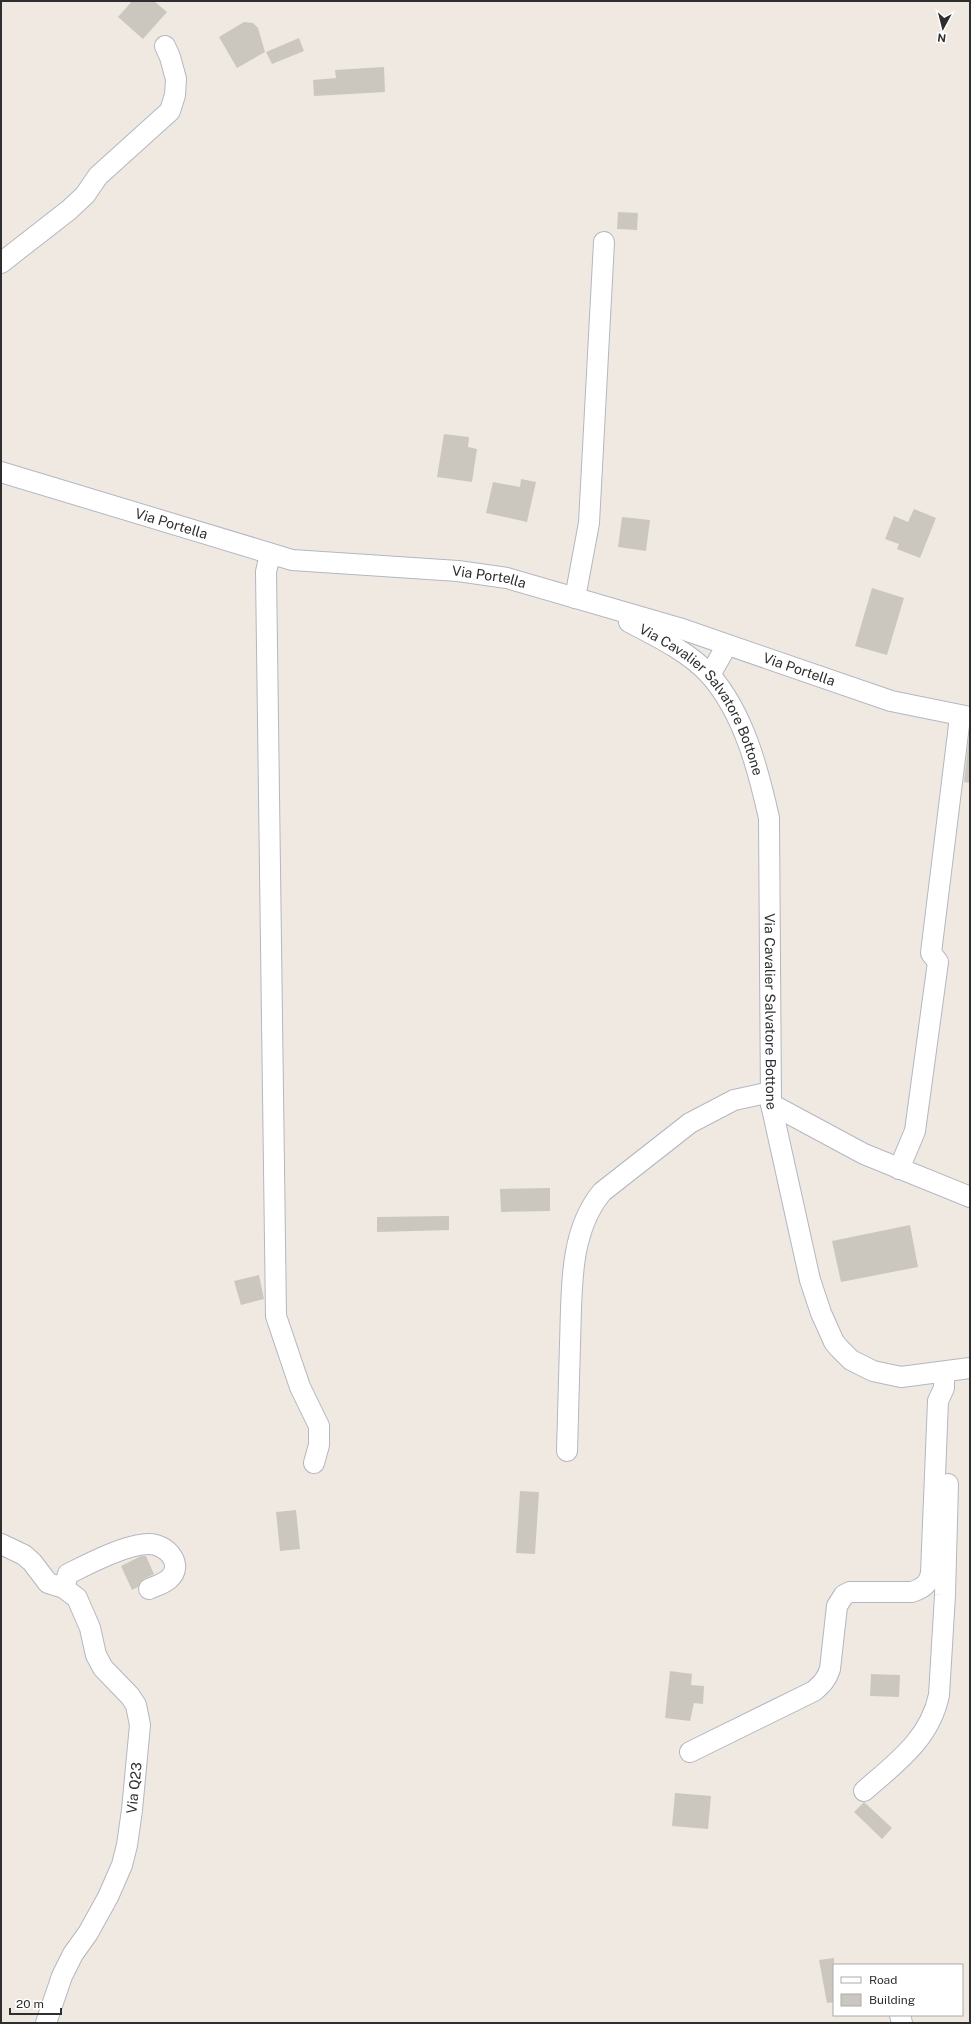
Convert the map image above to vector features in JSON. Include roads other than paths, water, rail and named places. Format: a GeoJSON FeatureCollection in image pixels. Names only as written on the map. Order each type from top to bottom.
{"type":"FeatureCollection","features":[{"type":"Feature","properties":{"kind":"street"},"geometry":{"type":"LineString","coordinates":[[1,263],[69,210],[85,194],[98,176],[170,111],[175,95],[176,79],[170,57],[165,46]]}},
{"type":"Feature","properties":{"kind":"street"},"geometry":{"type":"LineString","coordinates":[[584,601],[604,242]]}},
{"type":"Feature","properties":{"kind":"street","name":"Via Portella"},"geometry":{"type":"LineString","coordinates":[[1,472],[292,560],[465,572],[507,578],[679,628],[891,701],[965,717]]}},
{"type":"Feature","properties":{"kind":"street"},"geometry":{"type":"LineString","coordinates":[[270,554],[266,572],[276,1316],[300,1387],[319,1426],[319,1445],[314,1463]]}},
{"type":"Feature","properties":{"kind":"street","name":"Via Cavalier Salvatore Bottone"},"geometry":{"type":"LineString","coordinates":[[584,601],[642,629],[678,650],[710,675],[724,695],[746,738],[762,788],[768,818],[771,1098],[810,1280],[821,1313],[834,1342],[845,1354],[858,1364],[888,1376],[944,1380],[970,1368]]}},
{"type":"Feature","properties":{"kind":"street"},"geometry":{"type":"LineString","coordinates":[[710,675],[727,645]]}},
{"type":"Feature","properties":{"kind":"street"},"geometry":{"type":"LineString","coordinates":[[899,1168],[915,1131],[938,962],[931,953],[965,717]]}},
{"type":"Feature","properties":{"kind":"street"},"geometry":{"type":"LineString","coordinates":[[567,1451],[573,1284],[580,1234],[593,1204],[602,1192],[690,1123],[734,1100],[771,1098],[864,1154],[970,1197]]}},
{"type":"Feature","properties":{"kind":"street"},"geometry":{"type":"LineString","coordinates":[[690,1752],[814,1691],[820,1686],[828,1675],[830,1668],[838,1606],[844,1595],[850,1592],[912,1592],[921,1589],[926,1585],[931,1573],[938,1401],[944,1380]]}},
{"type":"Feature","properties":{"kind":"street"},"geometry":{"type":"LineString","coordinates":[[864,1791],[913,1748],[930,1721],[937,1702],[945,1595],[950,1402],[944,1380]]}},
{"type":"Feature","properties":{"kind":"street","name":"Via Q23"},"geometry":{"type":"LineString","coordinates":[[1,1544],[24,1555],[48,1583],[64,1588],[77,1598],[90,1628],[96,1655],[103,1668],[130,1696],[136,1705],[139,1716],[140,1734],[128,1838],[122,1865],[108,1897],[88,1933],[73,1954],[62,1976],[46,2023]]}},
{"type":"Feature","properties":{"kind":"street"},"geometry":{"type":"LineString","coordinates":[[64,1588],[68,1574],[109,1554],[147,1544],[159,1545],[169,1551],[174,1562],[174,1570],[170,1579],[149,1589]]}}]}
